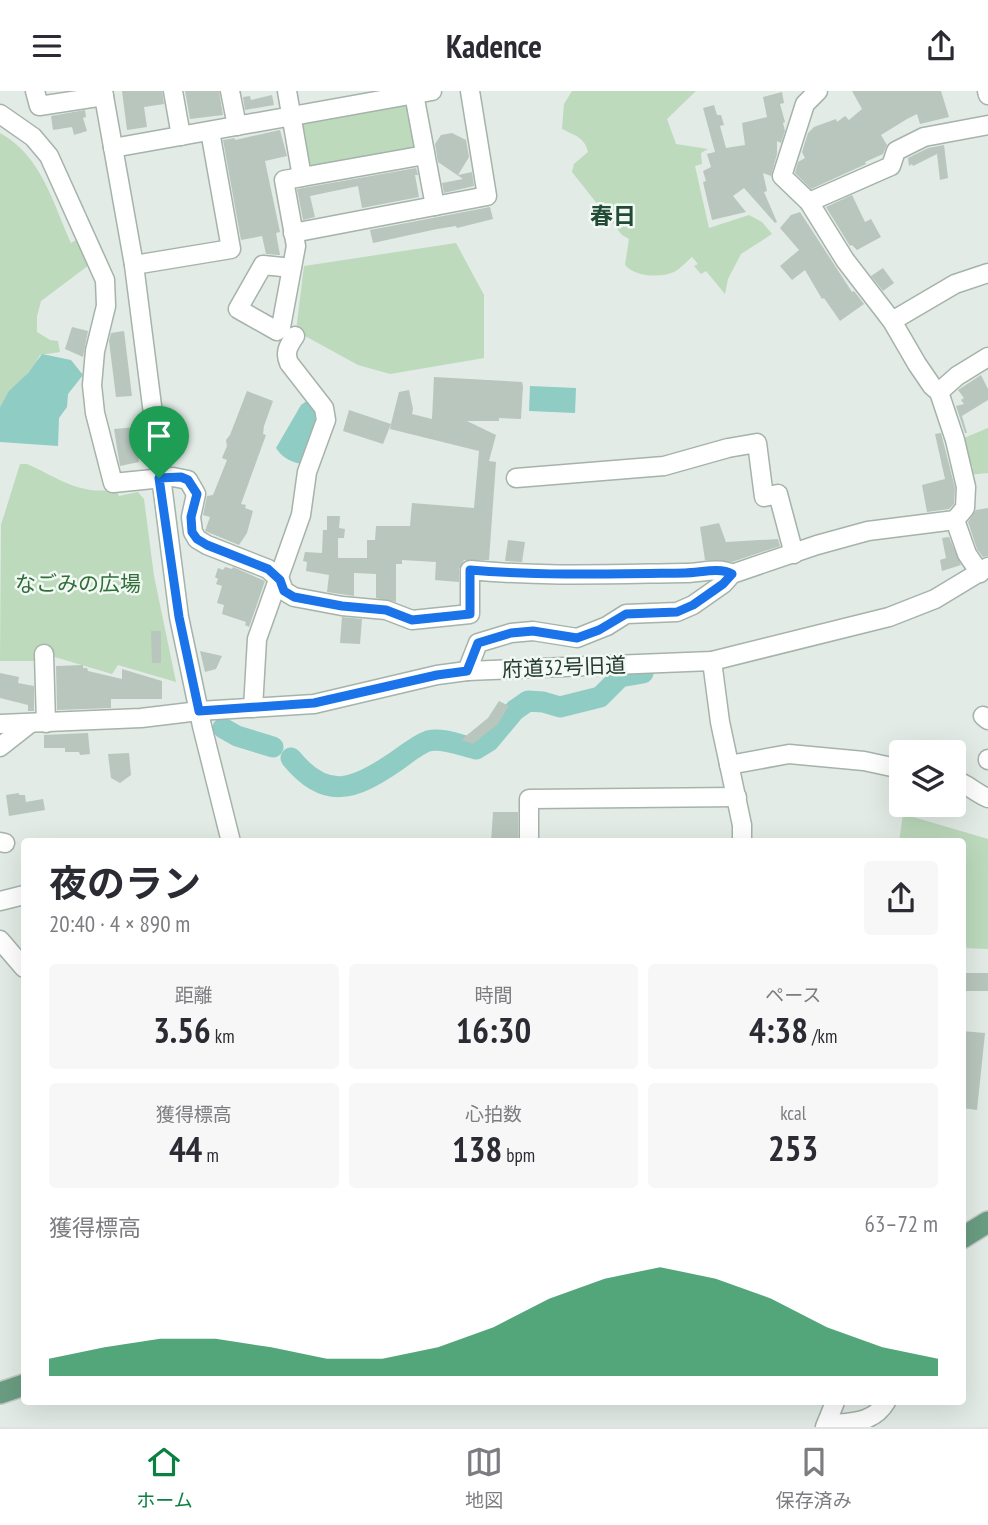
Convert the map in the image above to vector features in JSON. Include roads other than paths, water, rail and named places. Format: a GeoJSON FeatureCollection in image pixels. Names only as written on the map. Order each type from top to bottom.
{"type":"FeatureCollection","features":[{"type":"Feature","properties":{"kind":"main road"},"geometry":{"type":"LineString","coordinates":[[966,1236],[988,1222]]}},
{"type":"Feature","properties":{"kind":"main road"},"geometry":{"type":"LineString","coordinates":[[0,1393],[21,1386]]}},
{"type":"Feature","properties":{"kind":"street"},"geometry":{"type":"LineString","coordinates":[[35,91],[39,106],[103,94],[134,265],[159,478],[179,617],[231,838]]}},
{"type":"Feature","properties":{"kind":"street"},"geometry":{"type":"LineString","coordinates":[[173,91],[181,136]]}},
{"type":"Feature","properties":{"kind":"street"},"geometry":{"type":"LineString","coordinates":[[230,91],[237,126]]}},
{"type":"Feature","properties":{"kind":"street"},"geometry":{"type":"LineString","coordinates":[[287,91],[302,177]]}},
{"type":"Feature","properties":{"kind":"street"},"geometry":{"type":"LineString","coordinates":[[293,233],[487,196],[470,91]]}},
{"type":"Feature","properties":{"kind":"street"},"geometry":{"type":"LineString","coordinates":[[478,643],[511,633],[533,631],[577,638],[599,630],[626,614],[677,612],[693,605],[723,584],[732,574],[868,531],[955,520],[965,508],[966,487],[955,440],[939,392],[917,364],[892,321],[845,260],[809,202],[782,176],[805,104],[818,91]]}},
{"type":"Feature","properties":{"kind":"street"},"geometry":{"type":"LineString","coordinates":[[113,148],[423,93],[425,155],[435,207]]}},
{"type":"Feature","properties":{"kind":"street"},"geometry":{"type":"LineString","coordinates":[[0,114],[33,137],[49,156],[105,280],[106,306],[95,351],[92,385],[95,413],[113,483],[181,477],[188,480],[193,486],[196,499],[192,511],[192,532],[201,542],[268,569],[280,580],[284,591],[294,597],[342,606],[386,610],[412,620],[470,614]]}},
{"type":"Feature","properties":{"kind":"street"},"geometry":{"type":"LineString","coordinates":[[809,202],[891,166],[896,151],[924,137],[988,125]]}},
{"type":"Feature","properties":{"kind":"street"},"geometry":{"type":"LineString","coordinates":[[134,265],[231,249],[210,131]]}},
{"type":"Feature","properties":{"kind":"street"},"geometry":{"type":"LineString","coordinates":[[292,268],[296,246],[284,180],[425,155]]}},
{"type":"Feature","properties":{"kind":"street"},"geometry":{"type":"LineString","coordinates":[[892,321],[955,284],[988,273]]}},
{"type":"Feature","properties":{"kind":"street"},"geometry":{"type":"LineString","coordinates":[[253,708],[257,639],[280,580],[300,515],[307,473],[327,414],[289,363],[287,350],[295,336]]}},
{"type":"Feature","properties":{"kind":"street"},"geometry":{"type":"LineString","coordinates":[[939,392],[974,364],[988,357]]}},
{"type":"Feature","properties":{"kind":"street"},"geometry":{"type":"LineString","coordinates":[[516,478],[664,466],[728,447],[757,443],[764,497],[778,494],[794,554]]}},
{"type":"Feature","properties":{"kind":"street"},"geometry":{"type":"LineString","coordinates":[[955,520],[967,554],[985,571]]}},
{"type":"Feature","properties":{"kind":"street"},"geometry":{"type":"LineString","coordinates":[[467,671],[478,643],[470,614],[470,570],[572,575],[726,570],[732,574]]}},
{"type":"Feature","properties":{"kind":"street","name":"府道32号旧道"},"geometry":{"type":"LineString","coordinates":[[0,724],[141,718],[314,703],[437,675],[467,671],[712,661],[889,617],[935,599],[985,571]]}},
{"type":"Feature","properties":{"kind":"street"},"geometry":{"type":"LineString","coordinates":[[0,747],[37,724],[44,654]]}},
{"type":"Feature","properties":{"kind":"street"},"geometry":{"type":"LineString","coordinates":[[712,661],[720,722],[737,797],[743,838]]}},
{"type":"Feature","properties":{"kind":"street"},"geometry":{"type":"LineString","coordinates":[[729,765],[789,754],[864,761],[889,766]]}},
{"type":"Feature","properties":{"kind":"street"},"geometry":{"type":"LineString","coordinates":[[966,784],[988,798]]}},
{"type":"Feature","properties":{"kind":"street"},"geometry":{"type":"LineString","coordinates":[[529,838],[529,799],[737,797]]}},
{"type":"Feature","properties":{"kind":"street"},"geometry":{"type":"LineString","coordinates":[[0,901],[21,896]]}},
{"type":"Feature","properties":{"kind":"street"},"geometry":{"type":"LineString","coordinates":[[8,950],[21,965]]}},
{"type":"Feature","properties":{"kind":"street"},"geometry":{"type":"LineString","coordinates":[[825,1426],[834,1405]]}},
{"type":"Feature","properties":{"kind":"street"},"geometry":{"type":"LineString","coordinates":[[825,1426],[866,1420],[884,1405]]}},
{"type":"Feature","properties":{"kind":"water"},"geometry":{"type":"Polygon","coordinates":[[[42,354],[71,360],[83,375],[68,394],[67,407],[59,418],[58,446],[0,442],[0,407],[9,391],[28,373],[42,354]]]}},
{"type":"Feature","properties":{"kind":"water"},"geometry":{"type":"Polygon","coordinates":[[[530,386],[576,388],[575,413],[529,411],[530,386]]]}},
{"type":"Feature","properties":{"kind":"water"},"geometry":{"type":"Polygon","coordinates":[[[308,400],[321,416],[305,464],[301,464],[285,457],[276,448],[301,405],[308,400]]]}},
{"type":"Feature","properties":{"kind":"waterway"},"geometry":{"type":"LineString","coordinates":[[291,758],[316,781],[341,787],[380,772],[428,741],[446,741],[476,749],[489,741],[515,710],[528,701],[560,707],[600,697],[620,677],[643,673]]}},
{"type":"Feature","properties":{"kind":"waterway"},"geometry":{"type":"LineString","coordinates":[[223,728],[237,736],[273,747]]}},
{"type":"Feature","properties":{"kind":"district","name":"春日"},"geometry":{"type":"Point","coordinates":[613,215]}},
{"type":"Feature","properties":{"kind":"park label","name":"なごみの広場"},"geometry":{"type":"Point","coordinates":[78,583]}}]}
